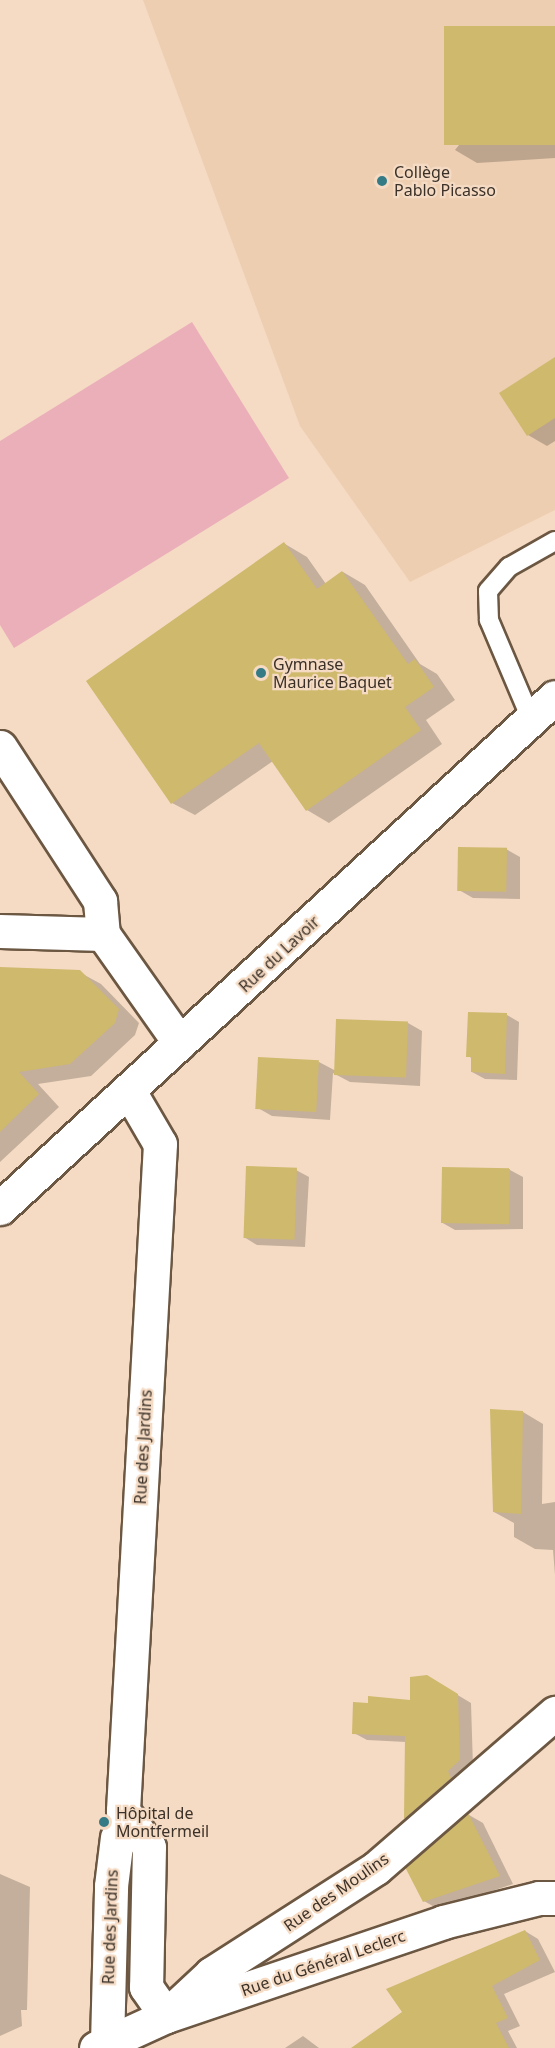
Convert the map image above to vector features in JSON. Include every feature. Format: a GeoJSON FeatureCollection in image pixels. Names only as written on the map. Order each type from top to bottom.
{"type":"FeatureCollection","features":[{"type":"Feature","properties":{"kind":"street","name":"Rue du Lavoir"},"geometry":{"type":"LineString","coordinates":[[0,1208],[555,697]]}},
{"type":"Feature","properties":{"kind":"street"},"geometry":{"type":"LineString","coordinates":[[0,747],[100,902],[103,934],[180,1043]]}},
{"type":"Feature","properties":{"kind":"street"},"geometry":{"type":"LineString","coordinates":[[0,931],[103,934]]}},
{"type":"Feature","properties":{"kind":"street","name":"Rue des Jardins"},"geometry":{"type":"LineString","coordinates":[[102,2046],[111,1886],[120,1824],[160,1143],[129,1091]]}},
{"type":"Feature","properties":{"kind":"street","name":"Rue des Moulins"},"geometry":{"type":"LineString","coordinates":[[166,2016],[211,1974],[376,1868],[555,1713]]}},
{"type":"Feature","properties":{"kind":"street"},"geometry":{"type":"LineString","coordinates":[[120,1824],[149,1847],[146,1986],[166,2016]]}},
{"type":"Feature","properties":{"kind":"street","name":"Rue du Général Leclerc"},"geometry":{"type":"LineString","coordinates":[[102,2046],[166,2016],[443,1922],[539,1898],[555,1898]]}},
{"type":"Feature","properties":{"kind":"street"},"geometry":{"type":"LineString","coordinates":[[255,1947],[265,1965],[267,1983]]}},
{"type":"Feature","properties":{"kind":"lane"},"geometry":{"type":"LineString","coordinates":[[531,719],[489,620],[488,591],[509,567],[555,541]]}},
{"type":"Feature","properties":{"kind":"shaded area","name":"Collège Pablo Picasso"},"geometry":{"type":"Polygon","coordinates":[[[143,0],[555,0],[555,510],[410,582],[300,426],[143,0]]]}},
{"type":"Feature","properties":{"kind":"shaded area"},"geometry":{"type":"Polygon","coordinates":[[[192,322],[289,478],[14,648],[0,625],[0,441],[192,322]]]}},
{"type":"Feature","properties":{"kind":"building"},"geometry":{"type":"Polygon","coordinates":[[[444,26],[555,26],[555,145],[444,145],[444,26]]]}},
{"type":"Feature","properties":{"kind":"building"},"geometry":{"type":"Polygon","coordinates":[[[555,357],[555,418],[527,436],[499,393],[555,357]]]}},
{"type":"Feature","properties":{"kind":"building","name":"Gymnase Maurice Baquet"},"geometry":{"type":"Polygon","coordinates":[[[284,542],[317,589],[342,571],[408,664],[415,659],[434,687],[405,707],[421,730],[306,811],[259,743],[171,804],[86,681],[284,542]]]}},
{"type":"Feature","properties":{"kind":"building"},"geometry":{"type":"Polygon","coordinates":[[[458,847],[507,848],[506,892],[457,891],[458,847]]]}},
{"type":"Feature","properties":{"kind":"building"},"geometry":{"type":"Polygon","coordinates":[[[0,967],[80,970],[119,1009],[115,1023],[70,1064],[19,1072],[39,1094],[0,1132],[0,967]]]}},
{"type":"Feature","properties":{"kind":"building"},"geometry":{"type":"Polygon","coordinates":[[[468,1012],[507,1013],[505,1074],[471,1072],[471,1057],[466,1057],[468,1012]]]}},
{"type":"Feature","properties":{"kind":"building"},"geometry":{"type":"Polygon","coordinates":[[[336,1019],[408,1022],[406,1077],[334,1075],[336,1019]]]}},
{"type":"Feature","properties":{"kind":"building"},"geometry":{"type":"Polygon","coordinates":[[[258,1057],[319,1060],[316,1112],[255,1109],[258,1057]]]}},
{"type":"Feature","properties":{"kind":"building"},"geometry":{"type":"Polygon","coordinates":[[[246,1166],[297,1168],[294,1240],[243,1238],[246,1166]]]}},
{"type":"Feature","properties":{"kind":"building"},"geometry":{"type":"Polygon","coordinates":[[[442,1167],[510,1168],[509,1224],[441,1223],[442,1167]]]}},
{"type":"Feature","properties":{"kind":"building"},"geometry":{"type":"Polygon","coordinates":[[[490,1409],[523,1411],[521,1514],[493,1512],[490,1409]]]}},
{"type":"Feature","properties":{"kind":"building"},"geometry":{"type":"Polygon","coordinates":[[[427,1675],[458,1694],[460,1760],[448,1771],[451,1778],[404,1819],[405,1736],[352,1734],[353,1702],[368,1703],[368,1696],[410,1700],[410,1677],[427,1675]]]}},
{"type":"Feature","properties":{"kind":"building"},"geometry":{"type":"Polygon","coordinates":[[[468,1813],[500,1876],[423,1902],[405,1867],[468,1813]]]}},
{"type":"Feature","properties":{"kind":"building"},"geometry":{"type":"Polygon","coordinates":[[[525,1930],[540,1960],[492,1986],[508,2018],[496,2023],[509,2048],[351,2048],[402,2012],[386,1989],[525,1930]]]}},
{"type":"Feature","properties":{"kind":"place","name":"Collège Pablo Picasso"},"geometry":{"type":"Point","coordinates":[382,181]}},
{"type":"Feature","properties":{"kind":"place","name":"Gymnase Maurice Baquet"},"geometry":{"type":"Point","coordinates":[261,673]}},
{"type":"Feature","properties":{"kind":"place","name":"Hôpital de Montfermeil"},"geometry":{"type":"Point","coordinates":[104,1822]}}]}
